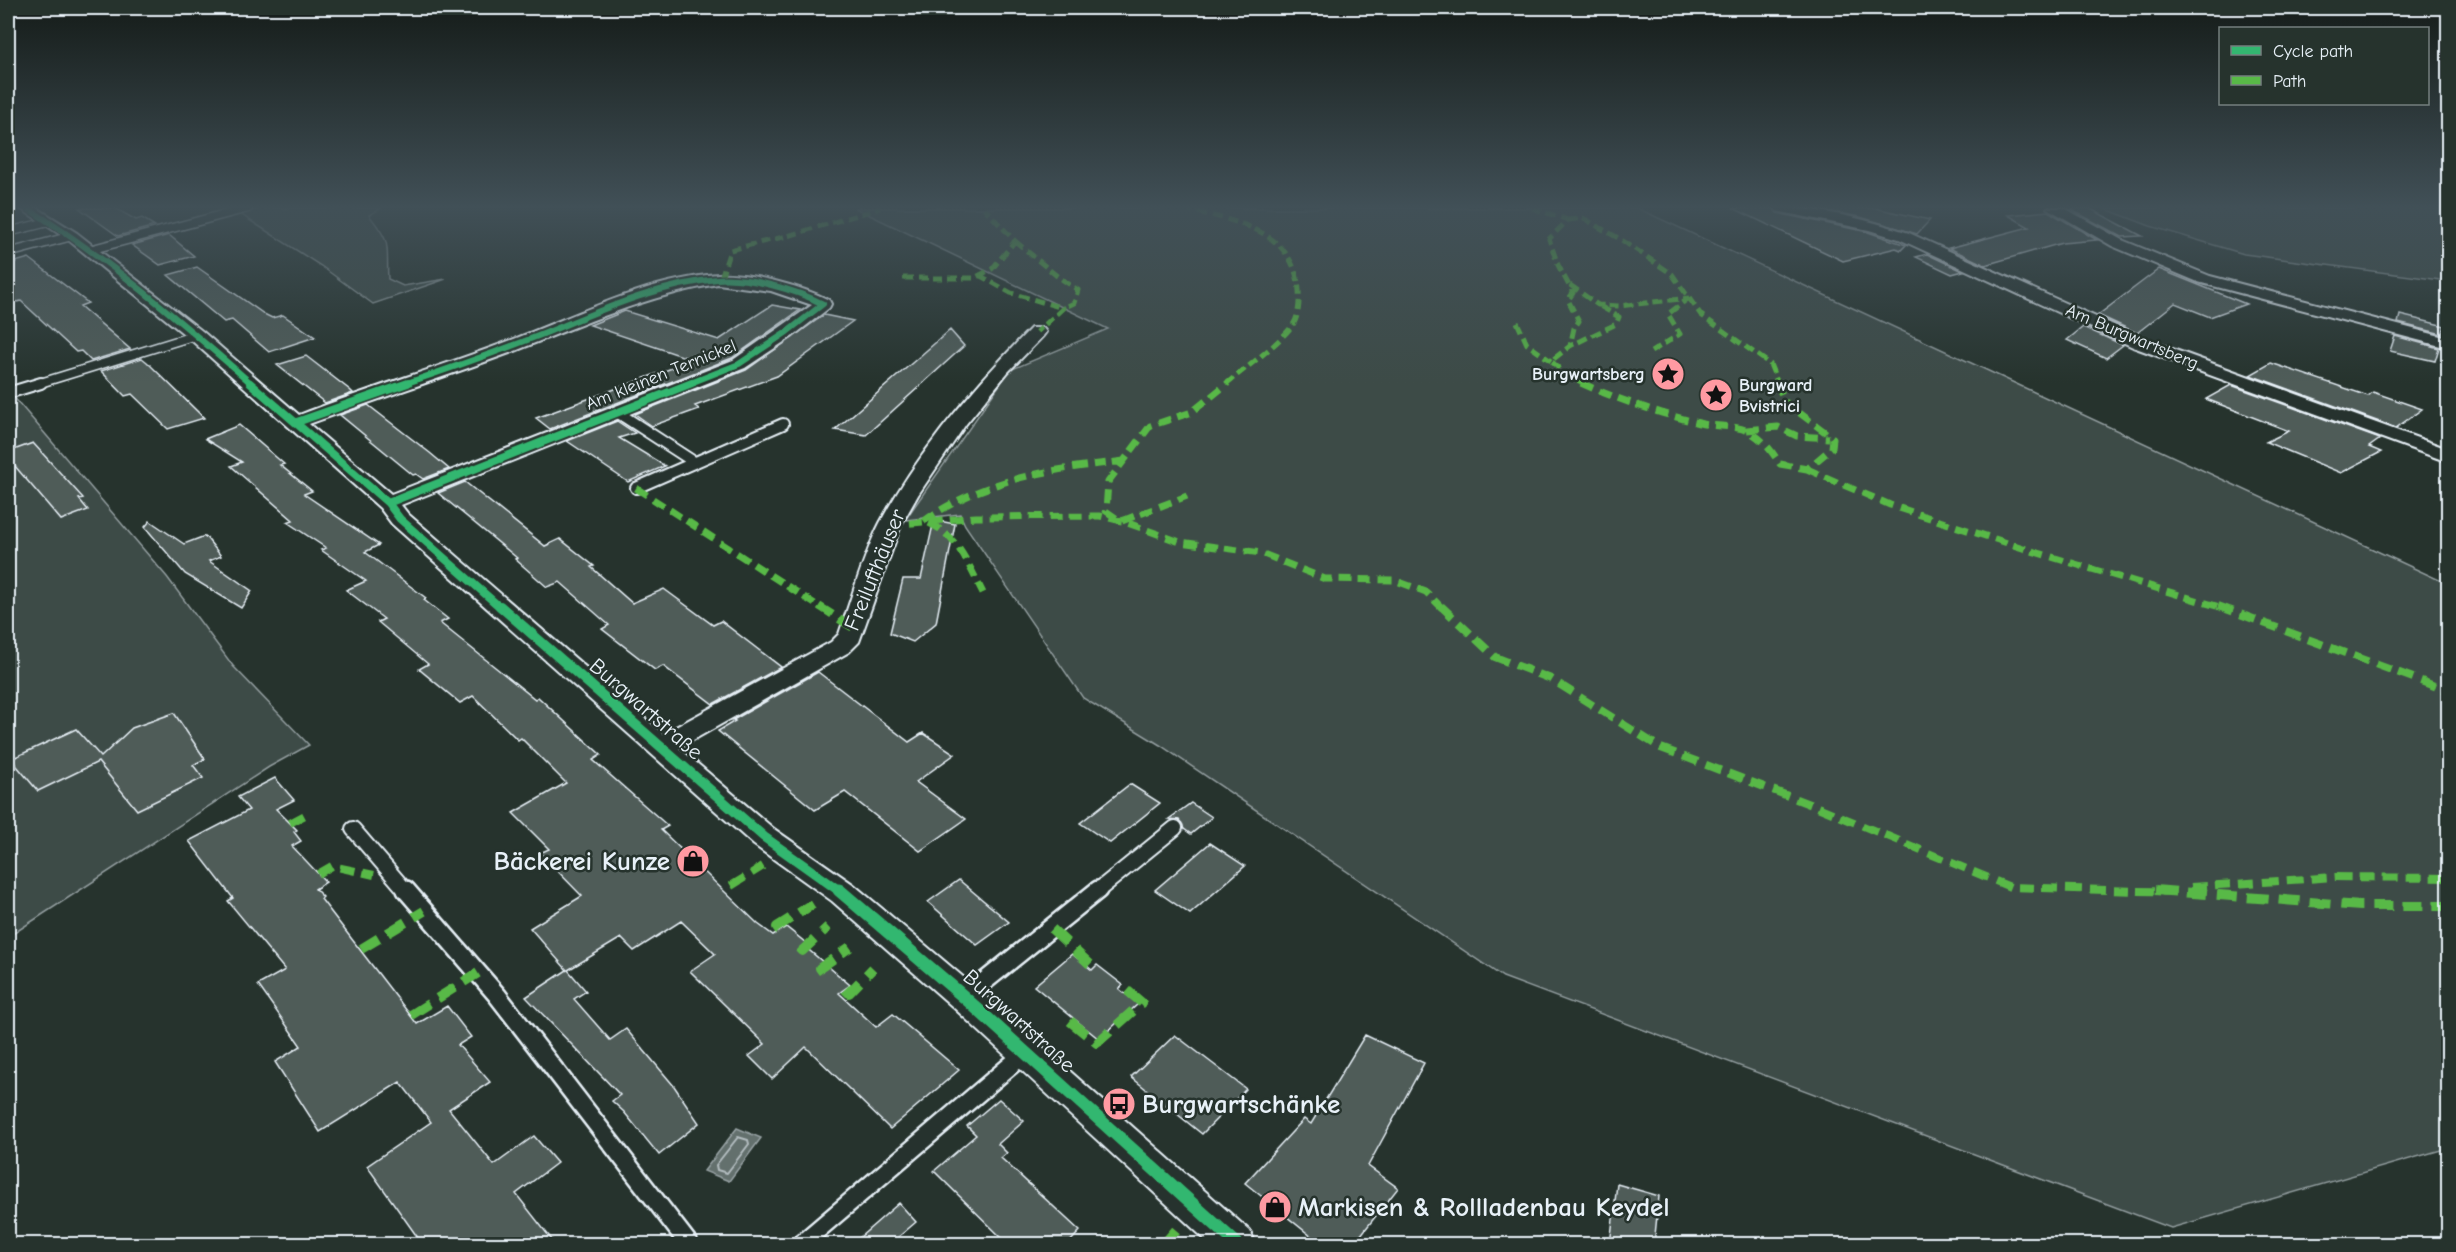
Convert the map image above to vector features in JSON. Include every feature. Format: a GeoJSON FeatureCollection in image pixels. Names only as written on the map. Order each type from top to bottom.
{"type":"FeatureCollection","features":[{"type":"Feature","properties":{"kind":"street","name":"Burgwartstraße"},"geometry":{"type":"LineString","coordinates":[[110,266],[196,335],[297,422],[388,503],[400,519],[766,840],[843,893],[964,997],[1237,1245]]}},
{"type":"Feature","properties":{"kind":"street","name":"Am Burgwartsberg"},"geometry":{"type":"LineString","coordinates":[[1971,266],[2139,343],[2448,456]]}},
{"type":"Feature","properties":{"kind":"street"},"geometry":{"type":"LineString","coordinates":[[2174,266],[2204,279],[2448,343]]}},
{"type":"Feature","properties":{"kind":"street","name":"Am kleinen Ternickel"},"geometry":{"type":"LineString","coordinates":[[297,422],[496,352],[642,296],[674,287],[721,278],[741,279],[823,304],[787,332],[739,364],[388,503]]}},
{"type":"Feature","properties":{"kind":"street","name":"Freilufthäuser"},"geometry":{"type":"LineString","coordinates":[[660,747],[840,647],[850,637],[890,525],[907,495],[959,420],[1002,368],[1037,332]]}},
{"type":"Feature","properties":{"kind":"lane"},"geometry":{"type":"LineString","coordinates":[[8,393],[196,335]]}},
{"type":"Feature","properties":{"kind":"lane","name":"Am kleinen Ternickel"},"geometry":{"type":"LineString","coordinates":[[617,412],[694,462]]}},
{"type":"Feature","properties":{"kind":"lane"},"geometry":{"type":"LineString","coordinates":[[636,488],[783,424]]}},
{"type":"Feature","properties":{"kind":"lane"},"geometry":{"type":"LineString","coordinates":[[964,997],[1175,828]]}},
{"type":"Feature","properties":{"kind":"lane"},"geometry":{"type":"LineString","coordinates":[[353,829],[496,995],[689,1245]]}},
{"type":"Feature","properties":{"kind":"lane","name":"Burgwartstraße"},"geometry":{"type":"LineString","coordinates":[[801,1245],[1025,1053]]}},
{"type":"Feature","properties":{"kind":"shaded area"},"geometry":{"type":"Polygon","coordinates":[[[322,266],[388,266],[388,279],[403,286],[446,279],[373,304],[322,266]]]}},
{"type":"Feature","properties":{"kind":"shaded area"},"geometry":{"type":"Polygon","coordinates":[[[977,266],[1763,266],[2448,584],[2448,1148],[2171,1228],[1503,977],[1160,745],[1083,698],[965,525],[960,514],[905,520],[1010,370],[1108,329],[977,266]]]}},
{"type":"Feature","properties":{"kind":"shaded area"},"geometry":{"type":"Polygon","coordinates":[[[2338,266],[2448,266],[2448,281],[2338,266]]]}},
{"type":"Feature","properties":{"kind":"shaded area"},"geometry":{"type":"Polygon","coordinates":[[[12,395],[167,577],[233,666],[309,745],[269,767],[8,937],[8,396],[12,395]]]}},
{"type":"Feature","properties":{"kind":"water"},"geometry":{"type":"Polygon","coordinates":[[[737,1128],[761,1138],[729,1181],[704,1171],[737,1128]]]}},
{"type":"Feature","properties":{"kind":"building"},"geometry":{"type":"Polygon","coordinates":[[[8,266],[40,266],[88,303],[80,306],[130,349],[91,361],[81,351],[76,352],[21,301],[17,302],[8,294],[8,266]]]}},
{"type":"Feature","properties":{"kind":"building"},"geometry":{"type":"Polygon","coordinates":[[[1936,266],[1953,266],[1963,271],[1952,274],[1936,266]]]}},
{"type":"Feature","properties":{"kind":"building"},"geometry":{"type":"Polygon","coordinates":[[[197,267],[264,314],[272,318],[283,315],[315,337],[269,352],[232,320],[224,322],[168,275],[197,267]]]}},
{"type":"Feature","properties":{"kind":"building"},"geometry":{"type":"Polygon","coordinates":[[[2159,269],[2246,304],[2210,317],[2175,303],[2137,333],[2098,315],[2159,269]]]}},
{"type":"Feature","properties":{"kind":"building"},"geometry":{"type":"Polygon","coordinates":[[[772,305],[800,310],[732,358],[550,429],[536,418],[694,360],[590,325],[625,311],[719,340],[772,305]]]}},
{"type":"Feature","properties":{"kind":"building"},"geometry":{"type":"Polygon","coordinates":[[[824,315],[853,321],[777,376],[695,406],[699,409],[652,426],[635,414],[746,370],[824,315]]]}},
{"type":"Feature","properties":{"kind":"building"},"geometry":{"type":"Polygon","coordinates":[[[2400,315],[2445,326],[2442,334],[2398,323],[2400,315]]]}},
{"type":"Feature","properties":{"kind":"building"},"geometry":{"type":"Polygon","coordinates":[[[2083,327],[2123,345],[2106,358],[2067,340],[2083,327]]]}},
{"type":"Feature","properties":{"kind":"building"},"geometry":{"type":"Polygon","coordinates":[[[950,330],[964,346],[866,435],[835,430],[950,330]]]}},
{"type":"Feature","properties":{"kind":"building"},"geometry":{"type":"Polygon","coordinates":[[[2395,336],[2439,348],[2435,361],[2390,351],[2395,336]]]}},
{"type":"Feature","properties":{"kind":"building"},"geometry":{"type":"Polygon","coordinates":[[[306,356],[353,393],[325,403],[277,365],[306,356]]]}},
{"type":"Feature","properties":{"kind":"building"},"geometry":{"type":"Polygon","coordinates":[[[142,358],[204,418],[168,429],[132,394],[125,396],[101,371],[142,358]]]}},
{"type":"Feature","properties":{"kind":"building"},"geometry":{"type":"Polygon","coordinates":[[[2271,363],[2368,396],[2373,392],[2422,409],[2396,428],[2250,375],[2271,363]]]}},
{"type":"Feature","properties":{"kind":"building"},"geometry":{"type":"Polygon","coordinates":[[[2231,385],[2380,439],[2369,447],[2381,452],[2341,473],[2266,442],[2289,431],[2206,399],[2231,385]]]}},
{"type":"Feature","properties":{"kind":"building"},"geometry":{"type":"Polygon","coordinates":[[[368,405],[449,469],[423,479],[416,474],[413,475],[340,415],[368,405]]]}},
{"type":"Feature","properties":{"kind":"building"},"geometry":{"type":"Polygon","coordinates":[[[617,421],[635,433],[619,438],[665,466],[628,482],[567,441],[617,421]]]}},
{"type":"Feature","properties":{"kind":"building"},"geometry":{"type":"Polygon","coordinates":[[[239,425],[284,464],[280,465],[312,491],[304,494],[379,545],[365,552],[426,598],[424,600],[448,619],[440,623],[535,699],[538,697],[601,755],[593,760],[668,826],[661,830],[758,924],[773,935],[786,927],[806,943],[803,945],[850,985],[839,993],[876,1027],[893,1014],[959,1070],[890,1129],[806,1047],[772,1079],[749,1056],[765,1044],[690,971],[715,954],[681,921],[634,951],[621,938],[568,970],[586,991],[574,999],[610,1040],[626,1029],[674,1086],[699,1123],[659,1155],[624,1112],[612,1101],[620,1095],[526,997],[567,970],[530,928],[582,896],[540,853],[549,849],[513,813],[566,783],[521,738],[518,740],[473,696],[460,703],[419,669],[428,664],[378,622],[384,619],[346,590],[366,581],[321,550],[326,548],[287,522],[293,520],[231,466],[242,462],[205,439],[239,425]]]}},
{"type":"Feature","properties":{"kind":"building"},"geometry":{"type":"Polygon","coordinates":[[[33,443],[83,498],[79,499],[88,510],[61,520],[8,458],[8,452],[33,443]]]}},
{"type":"Feature","properties":{"kind":"building"},"geometry":{"type":"Polygon","coordinates":[[[465,482],[545,546],[560,539],[594,566],[591,567],[632,603],[664,589],[713,625],[721,621],[781,667],[713,704],[663,666],[655,670],[602,629],[609,625],[560,582],[547,587],[515,559],[517,558],[438,493],[465,482]]]}},
{"type":"Feature","properties":{"kind":"building"},"geometry":{"type":"Polygon","coordinates":[[[934,520],[955,524],[936,623],[913,642],[890,633],[903,579],[921,579],[934,520]]]}},
{"type":"Feature","properties":{"kind":"building"},"geometry":{"type":"Polygon","coordinates":[[[150,521],[184,544],[205,536],[221,556],[209,561],[252,591],[241,608],[185,574],[145,527],[150,521]]]}},
{"type":"Feature","properties":{"kind":"building"},"geometry":{"type":"Polygon","coordinates":[[[818,672],[909,742],[923,733],[955,754],[916,782],[966,819],[920,851],[845,792],[815,810],[718,731],[735,721],[733,720],[818,672]]]}},
{"type":"Feature","properties":{"kind":"building"},"geometry":{"type":"Polygon","coordinates":[[[174,713],[205,759],[193,765],[203,778],[137,810],[98,762],[38,791],[11,759],[76,729],[101,757],[132,728],[174,713]]]}},
{"type":"Feature","properties":{"kind":"building"},"geometry":{"type":"Polygon","coordinates":[[[275,778],[294,800],[276,809],[297,830],[294,832],[301,841],[292,846],[326,882],[315,889],[323,897],[321,899],[417,1024],[447,1006],[471,1037],[458,1045],[490,1082],[449,1109],[494,1165],[534,1136],[557,1163],[516,1194],[556,1245],[423,1245],[367,1166],[431,1122],[400,1082],[320,1132],[275,1062],[301,1046],[258,985],[285,970],[228,901],[233,898],[189,841],[249,810],[238,797],[275,778]]]}},
{"type":"Feature","properties":{"kind":"building"},"geometry":{"type":"Polygon","coordinates":[[[1130,784],[1160,803],[1110,843],[1080,823],[1130,784]]]}},
{"type":"Feature","properties":{"kind":"building"},"geometry":{"type":"Polygon","coordinates":[[[1191,803],[1212,817],[1191,834],[1184,829],[1179,820],[1169,819],[1191,803]]]}},
{"type":"Feature","properties":{"kind":"building"},"geometry":{"type":"Polygon","coordinates":[[[1210,843],[1245,866],[1190,914],[1155,890],[1210,843]]]}},
{"type":"Feature","properties":{"kind":"building"},"geometry":{"type":"Polygon","coordinates":[[[959,880],[1009,922],[977,945],[928,902],[959,880]]]}},
{"type":"Feature","properties":{"kind":"building"},"geometry":{"type":"Polygon","coordinates":[[[1072,954],[1092,970],[1097,965],[1123,985],[1119,989],[1138,1004],[1099,1039],[1034,986],[1072,954]]]}},
{"type":"Feature","properties":{"kind":"building"},"geometry":{"type":"Polygon","coordinates":[[[1175,1035],[1246,1089],[1202,1134],[1131,1077],[1175,1035]]]}},
{"type":"Feature","properties":{"kind":"building"},"geometry":{"type":"Polygon","coordinates":[[[1365,1035],[1424,1063],[1368,1166],[1398,1188],[1353,1245],[1322,1245],[1245,1183],[1304,1119],[1311,1124],[1365,1035]]]}},
{"type":"Feature","properties":{"kind":"building"},"geometry":{"type":"Polygon","coordinates":[[[999,1099],[1024,1121],[998,1144],[1007,1153],[1001,1158],[1080,1231],[1067,1245],[1009,1245],[934,1171],[976,1135],[967,1126],[999,1099]]]}},
{"type":"Feature","properties":{"kind":"building"},"geometry":{"type":"Polygon","coordinates":[[[1617,1184],[1659,1196],[1654,1245],[1610,1245],[1617,1184]]]}},
{"type":"Feature","properties":{"kind":"building"},"geometry":{"type":"Polygon","coordinates":[[[899,1203],[916,1222],[889,1245],[851,1245],[899,1203]]]}},
{"type":"Feature","properties":{"kind":"marked path"},"geometry":{"type":"LineString","coordinates":[[721,278],[725,266]]}},
{"type":"Feature","properties":{"kind":"marked path"},"geometry":{"type":"LineString","coordinates":[[903,278],[974,278],[994,266]]}},
{"type":"Feature","properties":{"kind":"marked path"},"geometry":{"type":"LineString","coordinates":[[1046,266],[1078,290],[1074,303],[1063,308]]}},
{"type":"Feature","properties":{"kind":"marked path"},"geometry":{"type":"LineString","coordinates":[[1116,518],[1106,511],[1108,482],[1150,426],[1192,412],[1266,351],[1295,322],[1300,292],[1293,266]]}},
{"type":"Feature","properties":{"kind":"marked path"},"geometry":{"type":"LineString","coordinates":[[1559,266],[1573,293],[1568,300],[1579,321],[1574,328],[1570,346]]}},
{"type":"Feature","properties":{"kind":"marked path"},"geometry":{"type":"LineString","coordinates":[[1598,305],[1619,317],[1616,324],[1570,346],[1551,361],[1563,372],[1603,393],[1653,410],[1716,427],[1745,429],[1762,441],[1780,464],[1807,469],[1832,448],[1833,438],[1785,402],[1770,364],[1701,315],[1672,274],[1661,266]]}},
{"type":"Feature","properties":{"kind":"marked path"},"geometry":{"type":"LineString","coordinates":[[979,275],[1011,293],[1063,308],[1037,332]]}},
{"type":"Feature","properties":{"kind":"marked path"},"geometry":{"type":"LineString","coordinates":[[1570,285],[1598,305],[1619,306],[1689,298]]}},
{"type":"Feature","properties":{"kind":"marked path"},"geometry":{"type":"LineString","coordinates":[[1651,352],[1680,334],[1668,314],[1689,298]]}},
{"type":"Feature","properties":{"kind":"marked path"},"geometry":{"type":"LineString","coordinates":[[1517,322],[1527,344],[1551,361]]}},
{"type":"Feature","properties":{"kind":"marked path"},"geometry":{"type":"LineString","coordinates":[[1747,430],[1778,427],[1797,436],[1829,438]]}},
{"type":"Feature","properties":{"kind":"marked path"},"geometry":{"type":"LineString","coordinates":[[924,521],[969,493],[994,484],[1045,472],[1124,461]]}},
{"type":"Feature","properties":{"kind":"marked path"},"geometry":{"type":"LineString","coordinates":[[1807,469],[1890,505],[2035,552],[2235,611],[2448,691]]}},
{"type":"Feature","properties":{"kind":"marked path"},"geometry":{"type":"LineString","coordinates":[[636,488],[853,628]]}},
{"type":"Feature","properties":{"kind":"marked path"},"geometry":{"type":"LineString","coordinates":[[1122,521],[1187,496]]}},
{"type":"Feature","properties":{"kind":"marked path"},"geometry":{"type":"LineString","coordinates":[[890,525],[976,517],[1100,516],[1122,521],[1180,542],[1261,553],[1325,579],[1394,580],[1426,592],[1495,657],[1551,679],[1661,748],[1820,808],[2010,887],[2155,890],[2361,906],[2448,906]]}},
{"type":"Feature","properties":{"kind":"marked path"},"geometry":{"type":"LineString","coordinates":[[929,523],[948,534],[962,552],[983,593]]}},
{"type":"Feature","properties":{"kind":"marked path"},"geometry":{"type":"LineString","coordinates":[[290,823],[305,815]]}},
{"type":"Feature","properties":{"kind":"marked path"},"geometry":{"type":"LineString","coordinates":[[693,854],[697,858]]}},
{"type":"Feature","properties":{"kind":"marked path"},"geometry":{"type":"LineString","coordinates":[[318,874],[332,866],[374,875]]}},
{"type":"Feature","properties":{"kind":"marked path"},"geometry":{"type":"LineString","coordinates":[[731,886],[763,866]]}},
{"type":"Feature","properties":{"kind":"marked path"},"geometry":{"type":"LineString","coordinates":[[2191,887],[2335,877],[2448,878]]}},
{"type":"Feature","properties":{"kind":"marked path"},"geometry":{"type":"LineString","coordinates":[[780,931],[777,927],[813,904]]}},
{"type":"Feature","properties":{"kind":"marked path"},"geometry":{"type":"LineString","coordinates":[[361,949],[424,911]]}},
{"type":"Feature","properties":{"kind":"marked path"},"geometry":{"type":"LineString","coordinates":[[799,948],[802,951],[828,927]]}},
{"type":"Feature","properties":{"kind":"marked path"},"geometry":{"type":"LineString","coordinates":[[1052,929],[1094,968]]}},
{"type":"Feature","properties":{"kind":"marked path"},"geometry":{"type":"LineString","coordinates":[[823,972],[820,968],[850,947]]}},
{"type":"Feature","properties":{"kind":"marked path"},"geometry":{"type":"LineString","coordinates":[[845,989],[849,993],[873,968]]}},
{"type":"Feature","properties":{"kind":"marked path"},"geometry":{"type":"LineString","coordinates":[[411,1015],[478,973]]}},
{"type":"Feature","properties":{"kind":"marked path"},"geometry":{"type":"LineString","coordinates":[[1070,1021],[1097,1043],[1142,1003],[1122,986]]}},
{"type":"Feature","properties":{"kind":"marked path"},"geometry":{"type":"LineString","coordinates":[[1164,1244],[1176,1230]]}},
{"type":"Feature","properties":{"kind":"cycle path"},"geometry":{"type":"LineString","coordinates":[[110,266],[196,335],[388,503],[400,519],[764,837],[843,893],[964,997],[1237,1244]]}},
{"type":"Feature","properties":{"kind":"cycle path"},"geometry":{"type":"LineString","coordinates":[[297,422],[485,356],[613,306],[665,289],[727,279],[788,291],[823,304],[787,332],[739,364],[388,503]]}},
{"type":"Feature","properties":{"kind":"place","name":"Burgwartsberg"},"geometry":{"type":"Point","coordinates":[1668,374]}},
{"type":"Feature","properties":{"kind":"place","name":"Burgward Bvistrici"},"geometry":{"type":"Point","coordinates":[1716,395]}},
{"type":"Feature","properties":{"kind":"place","name":"Bäckerei Kunze"},"geometry":{"type":"Point","coordinates":[693,861]}},
{"type":"Feature","properties":{"kind":"place","name":"Burgwartschänke"},"geometry":{"type":"Point","coordinates":[1119,1104]}},
{"type":"Feature","properties":{"kind":"place","name":"Markisen & Rollladenbau Keydel"},"geometry":{"type":"Point","coordinates":[1275,1207]}}]}
